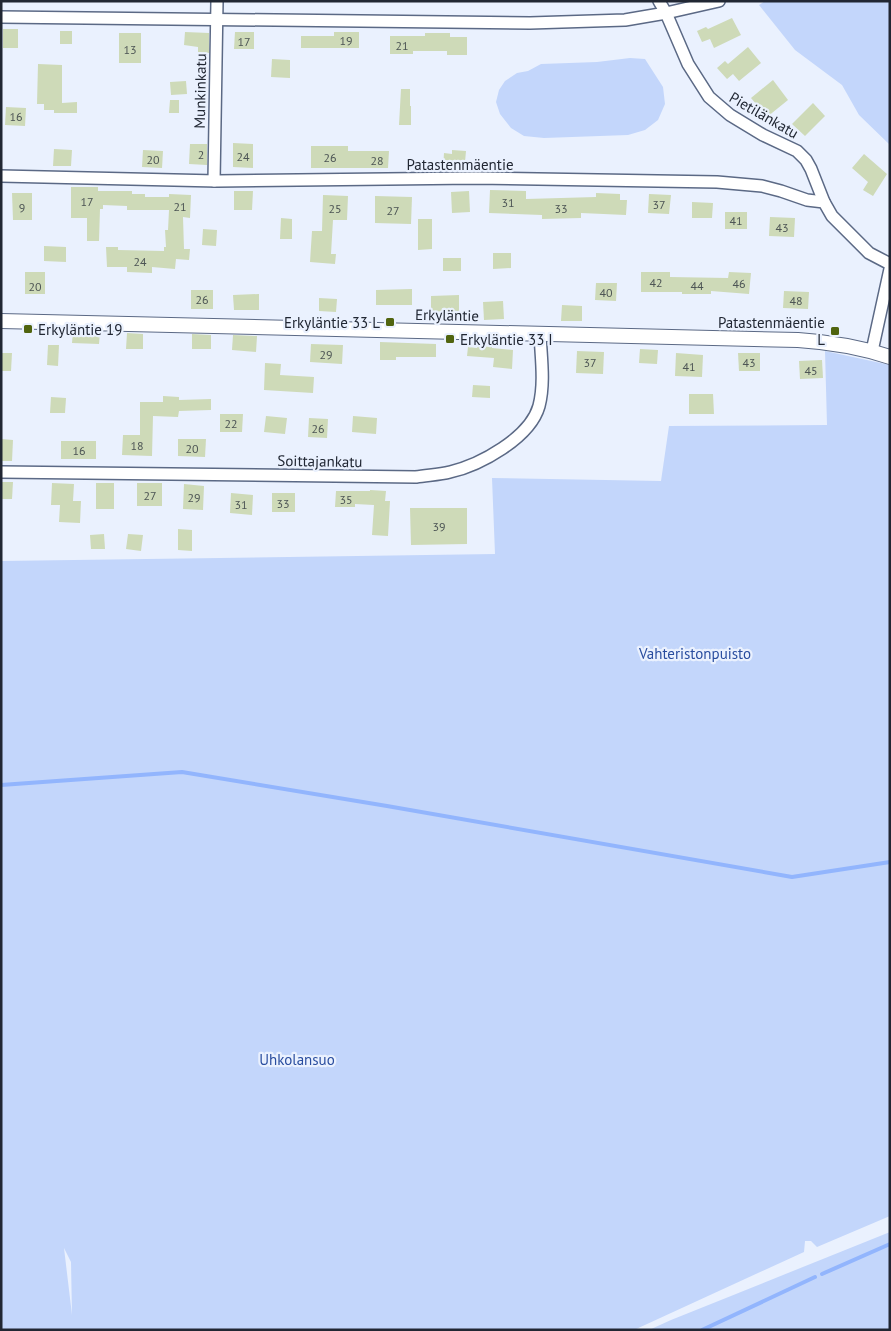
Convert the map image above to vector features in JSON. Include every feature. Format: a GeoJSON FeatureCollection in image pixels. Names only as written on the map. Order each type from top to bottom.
{"type":"FeatureCollection","features":[{"type":"Feature","properties":{"kind":"street","name":"Munkinkatu"},"geometry":{"type":"LineString","coordinates":[[214,181],[217,1]]}},
{"type":"Feature","properties":{"kind":"street","name":"Pietilänkatu"},"geometry":{"type":"LineString","coordinates":[[660,1],[688,64],[709,98],[730,115],[763,135],[797,151],[806,160],[811,169],[824,202]]}},
{"type":"Feature","properties":{"kind":"street"},"geometry":{"type":"LineString","coordinates":[[1,17],[530,23],[625,20],[719,1]]}},
{"type":"Feature","properties":{"kind":"street","name":"Patastenmäentie"},"geometry":{"type":"LineString","coordinates":[[1,176],[214,181],[474,178],[717,182],[762,186],[808,200],[824,202]]}},
{"type":"Feature","properties":{"kind":"street"},"geometry":{"type":"LineString","coordinates":[[824,202],[832,216],[869,253],[890,264]]}},
{"type":"Feature","properties":{"kind":"street"},"geometry":{"type":"LineString","coordinates":[[872,351],[890,269]]}},
{"type":"Feature","properties":{"kind":"street","name":"Erkyläntie"},"geometry":{"type":"LineString","coordinates":[[1,321],[798,340],[832,343],[872,351],[890,357]]}},
{"type":"Feature","properties":{"kind":"street","name":"Soittajankatu"},"geometry":{"type":"LineString","coordinates":[[1,472],[416,477],[449,473],[484,460],[522,433],[531,422],[538,407],[541,393],[540,334]]}},
{"type":"Feature","properties":{"kind":"green space"},"geometry":{"type":"Polygon","coordinates":[[[765,1],[890,1],[890,145],[859,115],[842,85],[795,50],[759,5],[765,1]]]}},
{"type":"Feature","properties":{"kind":"green space"},"geometry":{"type":"Polygon","coordinates":[[[630,58],[645,59],[663,87],[665,104],[658,120],[645,130],[628,135],[544,138],[524,136],[511,128],[500,114],[496,102],[499,90],[505,81],[517,73],[528,71],[541,64],[597,62],[630,58]]]}},
{"type":"Feature","properties":{"kind":"green space","name":"Uhkolansuo"},"geometry":{"type":"Polygon","coordinates":[[[825,351],[890,365],[890,1216],[817,1247],[811,1241],[805,1241],[804,1252],[634,1330],[1,1330],[1,561],[495,554],[492,478],[661,481],[669,426],[827,425],[825,351]],[[64,1248],[72,1315],[71,1262],[64,1248]]]}},
{"type":"Feature","properties":{"kind":"green space"},"geometry":{"type":"Polygon","coordinates":[[[890,1232],[890,1330],[649,1330],[671,1320],[890,1232]]]}},
{"type":"Feature","properties":{"kind":"building"},"geometry":{"type":"Polygon","coordinates":[[[732,18],[741,35],[714,48],[710,39],[702,42],[697,31],[706,27],[708,29],[732,18]]]}},
{"type":"Feature","properties":{"kind":"building"},"geometry":{"type":"Polygon","coordinates":[[[3,29],[18,29],[18,48],[3,48],[3,29]]]}},
{"type":"Feature","properties":{"kind":"building"},"geometry":{"type":"Polygon","coordinates":[[[60,31],[72,31],[72,44],[60,44],[60,31]]]}},
{"type":"Feature","properties":{"kind":"building"},"geometry":{"type":"Polygon","coordinates":[[[185,32],[209,33],[209,53],[198,52],[198,47],[184,45],[185,32]]]}},
{"type":"Feature","properties":{"kind":"building"},"geometry":{"type":"Polygon","coordinates":[[[235,32],[254,32],[254,49],[234,49],[235,32]]]}},
{"type":"Feature","properties":{"kind":"building"},"geometry":{"type":"Polygon","coordinates":[[[334,32],[359,32],[359,48],[301,48],[301,36],[334,36],[334,32]]]}},
{"type":"Feature","properties":{"kind":"building"},"geometry":{"type":"Polygon","coordinates":[[[119,33],[141,33],[141,63],[119,63],[119,33]]]}},
{"type":"Feature","properties":{"kind":"building"},"geometry":{"type":"Polygon","coordinates":[[[425,33],[450,33],[450,37],[467,37],[467,55],[447,55],[447,51],[413,51],[413,54],[390,54],[390,36],[425,36],[425,33]]]}},
{"type":"Feature","properties":{"kind":"building"},"geometry":{"type":"Polygon","coordinates":[[[748,47],[761,63],[739,81],[733,74],[727,79],[717,68],[725,61],[728,64],[748,47]]]}},
{"type":"Feature","properties":{"kind":"building"},"geometry":{"type":"Polygon","coordinates":[[[272,59],[290,60],[290,78],[271,77],[272,59]]]}},
{"type":"Feature","properties":{"kind":"building"},"geometry":{"type":"Polygon","coordinates":[[[38,64],[62,65],[62,103],[77,102],[77,113],[54,113],[54,110],[44,110],[44,104],[37,104],[38,64]]]}},
{"type":"Feature","properties":{"kind":"building"},"geometry":{"type":"Polygon","coordinates":[[[773,80],[788,100],[767,117],[751,98],[773,80]]]}},
{"type":"Feature","properties":{"kind":"building"},"geometry":{"type":"Polygon","coordinates":[[[186,81],[187,94],[171,95],[170,82],[186,81]]]}},
{"type":"Feature","properties":{"kind":"building"},"geometry":{"type":"Polygon","coordinates":[[[401,89],[410,89],[411,125],[399,125],[401,89]]]}},
{"type":"Feature","properties":{"kind":"building"},"geometry":{"type":"Polygon","coordinates":[[[170,100],[179,100],[179,113],[169,113],[170,100]]]}},
{"type":"Feature","properties":{"kind":"building"},"geometry":{"type":"Polygon","coordinates":[[[813,103],[825,116],[805,136],[792,124],[813,103]]]}},
{"type":"Feature","properties":{"kind":"building"},"geometry":{"type":"Polygon","coordinates":[[[6,107],[26,108],[25,126],[5,125],[6,107]]]}},
{"type":"Feature","properties":{"kind":"building"},"geometry":{"type":"Polygon","coordinates":[[[233,143],[253,144],[253,168],[233,167],[233,143]]]}},
{"type":"Feature","properties":{"kind":"building"},"geometry":{"type":"Polygon","coordinates":[[[190,144],[207,144],[207,165],[189,164],[190,144]]]}},
{"type":"Feature","properties":{"kind":"building"},"geometry":{"type":"Polygon","coordinates":[[[311,146],[348,146],[348,151],[389,151],[388,168],[311,168],[311,146]]]}},
{"type":"Feature","properties":{"kind":"building"},"geometry":{"type":"Polygon","coordinates":[[[54,149],[72,150],[71,166],[53,166],[54,149]]]}},
{"type":"Feature","properties":{"kind":"building"},"geometry":{"type":"Polygon","coordinates":[[[143,150],[163,151],[162,168],[142,167],[143,150]]]}},
{"type":"Feature","properties":{"kind":"building"},"geometry":{"type":"Polygon","coordinates":[[[452,150],[466,151],[465,162],[462,162],[462,170],[443,168],[444,153],[452,154],[452,150]]]}},
{"type":"Feature","properties":{"kind":"building"},"geometry":{"type":"Polygon","coordinates":[[[864,154],[887,174],[873,196],[863,190],[868,182],[852,168],[864,154]]]}},
{"type":"Feature","properties":{"kind":"building"},"geometry":{"type":"Polygon","coordinates":[[[71,187],[98,187],[98,191],[132,191],[132,194],[145,194],[145,197],[169,197],[169,194],[191,195],[190,218],[183,217],[184,249],[190,249],[189,260],[176,259],[175,269],[152,267],[152,273],[127,272],[127,267],[107,267],[106,247],[118,247],[118,250],[164,251],[164,247],[166,247],[165,230],[168,230],[169,210],[127,210],[127,206],[103,205],[103,209],[100,209],[99,241],[87,241],[87,218],[71,218],[71,187]]]}},
{"type":"Feature","properties":{"kind":"building"},"geometry":{"type":"Polygon","coordinates":[[[490,190],[526,191],[526,199],[596,197],[596,193],[620,194],[620,200],[627,200],[626,215],[581,213],[581,218],[542,219],[542,215],[489,213],[490,190]]]}},
{"type":"Feature","properties":{"kind":"building"},"geometry":{"type":"Polygon","coordinates":[[[234,191],[253,191],[252,210],[234,210],[234,191]]]}},
{"type":"Feature","properties":{"kind":"building"},"geometry":{"type":"Polygon","coordinates":[[[469,191],[470,212],[452,213],[451,192],[469,191]]]}},
{"type":"Feature","properties":{"kind":"building"},"geometry":{"type":"Polygon","coordinates":[[[12,193],[32,193],[32,220],[13,220],[12,193]]]}},
{"type":"Feature","properties":{"kind":"building"},"geometry":{"type":"Polygon","coordinates":[[[649,194],[671,195],[669,214],[648,213],[649,194]]]}},
{"type":"Feature","properties":{"kind":"building"},"geometry":{"type":"Polygon","coordinates":[[[323,195],[348,196],[347,220],[333,220],[331,254],[336,254],[335,264],[310,262],[312,231],[322,231],[323,195]]]}},
{"type":"Feature","properties":{"kind":"building"},"geometry":{"type":"Polygon","coordinates":[[[375,196],[412,197],[411,224],[375,223],[375,196]]]}},
{"type":"Feature","properties":{"kind":"building"},"geometry":{"type":"Polygon","coordinates":[[[692,202],[713,203],[712,218],[692,218],[692,202]]]}},
{"type":"Feature","properties":{"kind":"building"},"geometry":{"type":"Polygon","coordinates":[[[725,212],[747,212],[747,229],[725,229],[725,212]]]}},
{"type":"Feature","properties":{"kind":"building"},"geometry":{"type":"Polygon","coordinates":[[[770,217],[795,218],[794,237],[769,236],[770,217]]]}},
{"type":"Feature","properties":{"kind":"building"},"geometry":{"type":"Polygon","coordinates":[[[281,218],[292,219],[292,239],[280,239],[281,218]]]}},
{"type":"Feature","properties":{"kind":"building"},"geometry":{"type":"Polygon","coordinates":[[[418,219],[432,219],[432,249],[418,250],[418,219]]]}},
{"type":"Feature","properties":{"kind":"building"},"geometry":{"type":"Polygon","coordinates":[[[203,229],[217,230],[216,246],[202,245],[203,229]]]}},
{"type":"Feature","properties":{"kind":"building"},"geometry":{"type":"Polygon","coordinates":[[[44,246],[66,247],[66,262],[44,261],[44,246]]]}},
{"type":"Feature","properties":{"kind":"building"},"geometry":{"type":"Polygon","coordinates":[[[493,253],[511,253],[511,268],[493,269],[493,253]]]}},
{"type":"Feature","properties":{"kind":"building"},"geometry":{"type":"Polygon","coordinates":[[[443,258],[461,258],[461,271],[443,271],[443,258]]]}},
{"type":"Feature","properties":{"kind":"building"},"geometry":{"type":"Polygon","coordinates":[[[25,272],[45,272],[45,294],[25,294],[25,272]]]}},
{"type":"Feature","properties":{"kind":"building"},"geometry":{"type":"Polygon","coordinates":[[[641,272],[670,272],[670,277],[728,278],[729,272],[751,273],[749,294],[711,291],[711,294],[641,292],[641,272]]]}},
{"type":"Feature","properties":{"kind":"building"},"geometry":{"type":"Polygon","coordinates":[[[596,283],[617,283],[616,301],[595,300],[596,283]]]}},
{"type":"Feature","properties":{"kind":"building"},"geometry":{"type":"Polygon","coordinates":[[[412,289],[412,305],[376,305],[376,290],[412,289]]]}},
{"type":"Feature","properties":{"kind":"building"},"geometry":{"type":"Polygon","coordinates":[[[191,290],[213,290],[213,309],[191,309],[191,290]]]}},
{"type":"Feature","properties":{"kind":"building"},"geometry":{"type":"Polygon","coordinates":[[[784,291],[809,292],[808,309],[783,308],[784,291]]]}},
{"type":"Feature","properties":{"kind":"building"},"geometry":{"type":"Polygon","coordinates":[[[259,294],[259,310],[234,310],[233,295],[259,294]]]}},
{"type":"Feature","properties":{"kind":"building"},"geometry":{"type":"Polygon","coordinates":[[[459,295],[459,315],[431,316],[431,296],[459,295]]]}},
{"type":"Feature","properties":{"kind":"building"},"geometry":{"type":"Polygon","coordinates":[[[319,298],[337,299],[336,312],[319,311],[319,298]]]}},
{"type":"Feature","properties":{"kind":"building"},"geometry":{"type":"Polygon","coordinates":[[[503,301],[504,319],[484,320],[483,302],[503,301]]]}},
{"type":"Feature","properties":{"kind":"building"},"geometry":{"type":"Polygon","coordinates":[[[562,305],[582,306],[582,321],[561,321],[562,305]]]}},
{"type":"Feature","properties":{"kind":"building"},"geometry":{"type":"Polygon","coordinates":[[[73,331],[100,332],[99,344],[72,343],[73,331]]]}},
{"type":"Feature","properties":{"kind":"building"},"geometry":{"type":"Polygon","coordinates":[[[127,333],[143,334],[143,349],[126,349],[127,333]]]}},
{"type":"Feature","properties":{"kind":"building"},"geometry":{"type":"Polygon","coordinates":[[[192,334],[211,335],[211,349],[192,349],[192,334]]]}},
{"type":"Feature","properties":{"kind":"building"},"geometry":{"type":"Polygon","coordinates":[[[233,335],[257,336],[256,352],[232,350],[233,335]]]}},
{"type":"Feature","properties":{"kind":"building"},"geometry":{"type":"Polygon","coordinates":[[[380,342],[436,344],[436,357],[396,357],[396,360],[380,360],[380,342]]]}},
{"type":"Feature","properties":{"kind":"building"},"geometry":{"type":"Polygon","coordinates":[[[311,344],[343,345],[342,364],[310,362],[311,344]]]}},
{"type":"Feature","properties":{"kind":"building"},"geometry":{"type":"Polygon","coordinates":[[[48,345],[59,345],[58,366],[47,365],[48,345]]]}},
{"type":"Feature","properties":{"kind":"building"},"geometry":{"type":"Polygon","coordinates":[[[478,346],[513,350],[512,369],[493,367],[494,358],[467,356],[468,347],[477,348],[478,346]]]}},
{"type":"Feature","properties":{"kind":"building"},"geometry":{"type":"Polygon","coordinates":[[[640,349],[658,350],[657,364],[639,363],[640,349]]]}},
{"type":"Feature","properties":{"kind":"building"},"geometry":{"type":"Polygon","coordinates":[[[577,351],[604,352],[603,374],[576,373],[577,351]]]}},
{"type":"Feature","properties":{"kind":"building"},"geometry":{"type":"Polygon","coordinates":[[[1,353],[12,353],[11,371],[1,371],[1,353]]]}},
{"type":"Feature","properties":{"kind":"building"},"geometry":{"type":"Polygon","coordinates":[[[676,353],[703,355],[702,377],[675,376],[676,353]]]}},
{"type":"Feature","properties":{"kind":"building"},"geometry":{"type":"Polygon","coordinates":[[[738,353],[760,353],[760,371],[739,371],[738,353]]]}},
{"type":"Feature","properties":{"kind":"building"},"geometry":{"type":"Polygon","coordinates":[[[822,360],[823,378],[800,379],[799,361],[822,360]]]}},
{"type":"Feature","properties":{"kind":"building"},"geometry":{"type":"Polygon","coordinates":[[[265,363],[281,364],[280,375],[314,377],[313,393],[264,390],[265,363]]]}},
{"type":"Feature","properties":{"kind":"building"},"geometry":{"type":"Polygon","coordinates":[[[473,385],[490,386],[490,398],[472,397],[473,385]]]}},
{"type":"Feature","properties":{"kind":"building"},"geometry":{"type":"Polygon","coordinates":[[[689,394],[713,394],[714,414],[689,414],[689,394]]]}},
{"type":"Feature","properties":{"kind":"building"},"geometry":{"type":"Polygon","coordinates":[[[163,396],[179,397],[179,400],[211,399],[211,410],[179,411],[178,417],[153,416],[152,456],[122,455],[123,435],[140,435],[140,402],[163,402],[163,396]]]}},
{"type":"Feature","properties":{"kind":"building"},"geometry":{"type":"Polygon","coordinates":[[[51,397],[66,398],[65,413],[50,413],[51,397]]]}},
{"type":"Feature","properties":{"kind":"building"},"geometry":{"type":"Polygon","coordinates":[[[220,414],[243,414],[242,432],[220,432],[220,414]]]}},
{"type":"Feature","properties":{"kind":"building"},"geometry":{"type":"Polygon","coordinates":[[[266,416],[287,418],[285,434],[264,432],[266,416]]]}},
{"type":"Feature","properties":{"kind":"building"},"geometry":{"type":"Polygon","coordinates":[[[353,416],[377,418],[376,434],[352,432],[353,416]]]}},
{"type":"Feature","properties":{"kind":"building"},"geometry":{"type":"Polygon","coordinates":[[[309,418],[328,419],[327,438],[308,437],[309,418]]]}},
{"type":"Feature","properties":{"kind":"building"},"geometry":{"type":"Polygon","coordinates":[[[1,439],[13,440],[12,461],[1,461],[1,439]]]}},
{"type":"Feature","properties":{"kind":"building"},"geometry":{"type":"Polygon","coordinates":[[[178,439],[206,439],[205,457],[178,456],[178,439]]]}},
{"type":"Feature","properties":{"kind":"building"},"geometry":{"type":"Polygon","coordinates":[[[61,441],[96,441],[96,459],[61,459],[61,441]]]}},
{"type":"Feature","properties":{"kind":"building"},"geometry":{"type":"Polygon","coordinates":[[[1,482],[13,482],[12,499],[1,499],[1,482]]]}},
{"type":"Feature","properties":{"kind":"building"},"geometry":{"type":"Polygon","coordinates":[[[52,483],[74,484],[73,501],[81,501],[80,523],[59,522],[60,505],[51,505],[52,483]]]}},
{"type":"Feature","properties":{"kind":"building"},"geometry":{"type":"Polygon","coordinates":[[[96,483],[114,483],[114,509],[96,509],[96,483]]]}},
{"type":"Feature","properties":{"kind":"building"},"geometry":{"type":"Polygon","coordinates":[[[137,483],[162,483],[162,506],[137,506],[137,483]]]}},
{"type":"Feature","properties":{"kind":"building"},"geometry":{"type":"Polygon","coordinates":[[[184,484],[204,486],[203,510],[183,509],[184,484]]]}},
{"type":"Feature","properties":{"kind":"building"},"geometry":{"type":"Polygon","coordinates":[[[336,491],[386,491],[385,501],[390,501],[388,536],[372,535],[374,505],[355,504],[355,507],[335,507],[336,491]]]}},
{"type":"Feature","properties":{"kind":"building"},"geometry":{"type":"Polygon","coordinates":[[[231,493],[253,495],[252,515],[230,513],[231,493]]]}},
{"type":"Feature","properties":{"kind":"building"},"geometry":{"type":"Polygon","coordinates":[[[272,493],[295,493],[295,512],[272,512],[272,493]]]}},
{"type":"Feature","properties":{"kind":"building"},"geometry":{"type":"Polygon","coordinates":[[[410,508],[467,508],[467,544],[411,545],[410,508]]]}},
{"type":"Feature","properties":{"kind":"building"},"geometry":{"type":"Polygon","coordinates":[[[178,529],[192,530],[192,551],[178,550],[178,529]]]}},
{"type":"Feature","properties":{"kind":"building"},"geometry":{"type":"Polygon","coordinates":[[[104,534],[105,549],[91,549],[90,535],[104,534]]]}},
{"type":"Feature","properties":{"kind":"building"},"geometry":{"type":"Polygon","coordinates":[[[128,534],[143,535],[141,551],[126,549],[128,534]]]}},
{"type":"Feature","properties":{"kind":"waterway"},"geometry":{"type":"LineString","coordinates":[[1,785],[182,772],[792,877],[890,862]]}},
{"type":"Feature","properties":{"kind":"waterway"},"geometry":{"type":"LineString","coordinates":[[822,1274],[890,1244]]}},
{"type":"Feature","properties":{"kind":"waterway"},"geometry":{"type":"LineString","coordinates":[[702,1330],[815,1277]]}},
{"type":"Feature","properties":{"kind":"place","name":"Erkyläntie 33 L"},"geometry":{"type":"Point","coordinates":[390,322]}},
{"type":"Feature","properties":{"kind":"place","name":"Erkyläntie 19"},"geometry":{"type":"Point","coordinates":[28,329]}},
{"type":"Feature","properties":{"kind":"place","name":"Patastenmäentie L"},"geometry":{"type":"Point","coordinates":[835,331]}},
{"type":"Feature","properties":{"kind":"place","name":"Erkyläntie 33 I"},"geometry":{"type":"Point","coordinates":[450,339]}},
{"type":"Feature","properties":{"kind":"park label","name":"Vahteristonpuisto"},"geometry":{"type":"Point","coordinates":[695,653]}}]}
